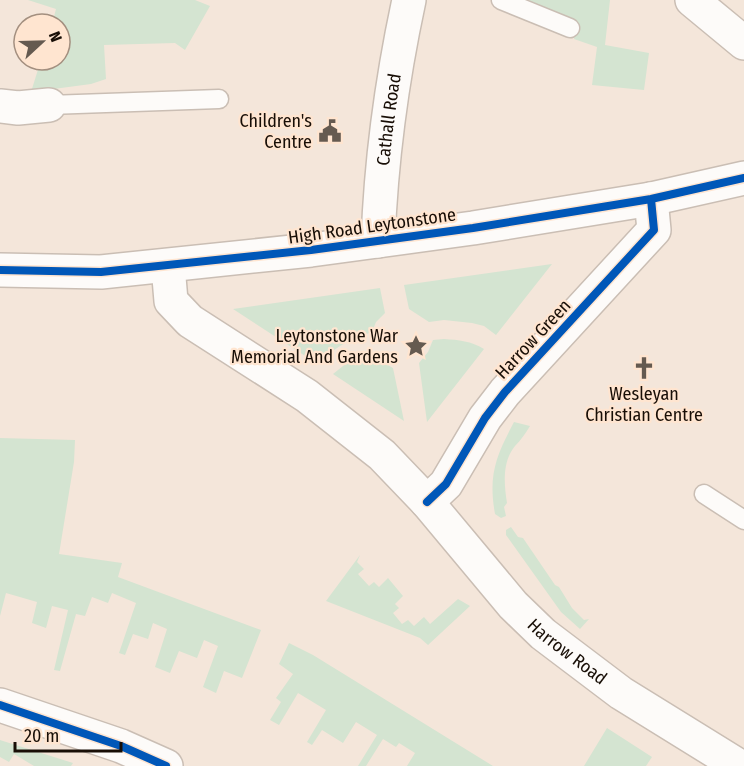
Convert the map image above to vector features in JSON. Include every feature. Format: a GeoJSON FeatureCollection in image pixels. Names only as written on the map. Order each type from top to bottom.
{"type":"FeatureCollection","features":[{"type":"Feature","properties":{"kind":"street","name":"Cathall Road"},"geometry":{"type":"LineString","coordinates":[[378,241],[380,198],[396,60],[409,0]]}},
{"type":"Feature","properties":{"kind":"street"},"geometry":{"type":"LineString","coordinates":[[692,0],[744,43]]}},
{"type":"Feature","properties":{"kind":"street"},"geometry":{"type":"LineString","coordinates":[[0,106],[18,108],[49,105]]}},
{"type":"Feature","properties":{"kind":"street","name":"High Road Leytonstone"},"geometry":{"type":"LineString","coordinates":[[0,270],[101,272],[378,241],[651,199],[744,178]]}},
{"type":"Feature","properties":{"kind":"street","name":"Harrow Green"},"geometry":{"type":"LineString","coordinates":[[427,502],[446,484],[479,428],[505,392],[654,230],[651,199]]}},
{"type":"Feature","properties":{"kind":"street"},"geometry":{"type":"LineString","coordinates":[[168,266],[171,301],[190,321],[307,396],[382,455],[427,502]]}},
{"type":"Feature","properties":{"kind":"street","name":"Harrow Road"},"geometry":{"type":"LineString","coordinates":[[427,502],[513,605],[543,634],[621,693],[740,766]]}},
{"type":"Feature","properties":{"kind":"street"},"geometry":{"type":"LineString","coordinates":[[0,705],[115,756],[166,766]]}},
{"type":"Feature","properties":{"kind":"lane"},"geometry":{"type":"LineString","coordinates":[[501,0],[570,28]]}},
{"type":"Feature","properties":{"kind":"lane"},"geometry":{"type":"LineString","coordinates":[[49,105],[219,99]]}},
{"type":"Feature","properties":{"kind":"lane"},"geometry":{"type":"LineString","coordinates":[[704,494],[744,520]]}},
{"type":"Feature","properties":{"kind":"green space"},"geometry":{"type":"Polygon","coordinates":[[[28,0],[195,0],[210,6],[185,50],[175,43],[104,45],[106,79],[91,84],[31,92],[37,72],[72,72],[72,12],[55,12],[56,9],[28,0]]]}},
{"type":"Feature","properties":{"kind":"green space"},"geometry":{"type":"Polygon","coordinates":[[[530,0],[610,0],[605,45],[649,53],[644,90],[592,85],[597,47],[574,39],[577,23],[527,5],[530,0]]]}},
{"type":"Feature","properties":{"kind":"green space"},"geometry":{"type":"Polygon","coordinates":[[[552,264],[496,335],[484,326],[472,323],[444,320],[429,322],[409,309],[404,285],[552,264]]]}},
{"type":"Feature","properties":{"kind":"green space"},"geometry":{"type":"Polygon","coordinates":[[[380,288],[385,313],[376,322],[372,332],[343,344],[319,365],[233,309],[380,288]]]}},
{"type":"Feature","properties":{"kind":"green space"},"geometry":{"type":"Polygon","coordinates":[[[433,340],[460,340],[484,349],[427,422],[419,363],[428,352],[433,340]]]}},
{"type":"Feature","properties":{"kind":"green space"},"geometry":{"type":"Polygon","coordinates":[[[374,352],[384,363],[393,368],[404,421],[333,374],[353,358],[374,352]]]}},
{"type":"Feature","properties":{"kind":"green space"},"geometry":{"type":"Polygon","coordinates":[[[514,422],[530,426],[508,459],[505,473],[506,516],[501,518],[495,514],[493,477],[502,445],[514,422]]]}},
{"type":"Feature","properties":{"kind":"green space"},"geometry":{"type":"Polygon","coordinates":[[[0,438],[75,440],[74,462],[59,554],[122,563],[118,577],[261,630],[242,678],[224,671],[216,693],[203,687],[218,646],[204,640],[197,658],[179,651],[170,673],[155,667],[167,629],[153,623],[148,639],[133,634],[125,655],[119,653],[136,603],[112,593],[108,603],[92,597],[85,616],[76,614],[60,671],[54,670],[68,610],[52,606],[46,628],[32,623],[37,602],[6,593],[0,616],[0,438]]]}},
{"type":"Feature","properties":{"kind":"green space"},"geometry":{"type":"Polygon","coordinates":[[[511,527],[518,537],[523,538],[572,608],[584,620],[589,619],[580,629],[561,612],[506,535],[506,530],[511,527]]]}},
{"type":"Feature","properties":{"kind":"green space"},"geometry":{"type":"Polygon","coordinates":[[[360,555],[357,562],[364,569],[358,574],[369,586],[374,582],[379,587],[388,578],[403,596],[395,604],[399,608],[393,613],[402,624],[408,620],[414,626],[424,617],[430,624],[458,599],[470,606],[428,645],[420,638],[326,601],[360,555]]]}},
{"type":"Feature","properties":{"kind":"green space"},"geometry":{"type":"Polygon","coordinates":[[[289,643],[313,655],[493,766],[407,766],[415,753],[399,743],[396,747],[383,739],[366,766],[358,766],[377,735],[356,722],[343,743],[322,730],[312,745],[307,742],[326,710],[298,693],[279,725],[270,720],[281,702],[276,698],[293,674],[279,664],[289,643]]]}},
{"type":"Feature","properties":{"kind":"green space"},"geometry":{"type":"Polygon","coordinates":[[[607,728],[652,757],[646,766],[584,766],[607,728]]]}},
{"type":"Feature","properties":{"kind":"green space"},"geometry":{"type":"Polygon","coordinates":[[[0,740],[73,763],[71,766],[34,766],[14,754],[9,762],[0,757],[0,740]]]}},
{"type":"Feature","properties":{"kind":"cycle path"},"geometry":{"type":"LineString","coordinates":[[0,270],[101,272],[311,250],[473,228],[651,199],[744,178]]}},
{"type":"Feature","properties":{"kind":"cycle path"},"geometry":{"type":"LineString","coordinates":[[427,502],[446,484],[485,418],[505,392],[654,230],[651,199]]}},
{"type":"Feature","properties":{"kind":"cycle path"},"geometry":{"type":"LineString","coordinates":[[0,705],[121,746],[166,766]]}},
{"type":"Feature","properties":{"kind":"place","name":"Children's Centre"},"geometry":{"type":"Point","coordinates":[330,131]}},
{"type":"Feature","properties":{"kind":"place","name":"Leytonstone War Memorial And Gardens"},"geometry":{"type":"Point","coordinates":[416,346]}},
{"type":"Feature","properties":{"kind":"place","name":"Wesleyan Christian Centre"},"geometry":{"type":"Point","coordinates":[644,368]}}]}
